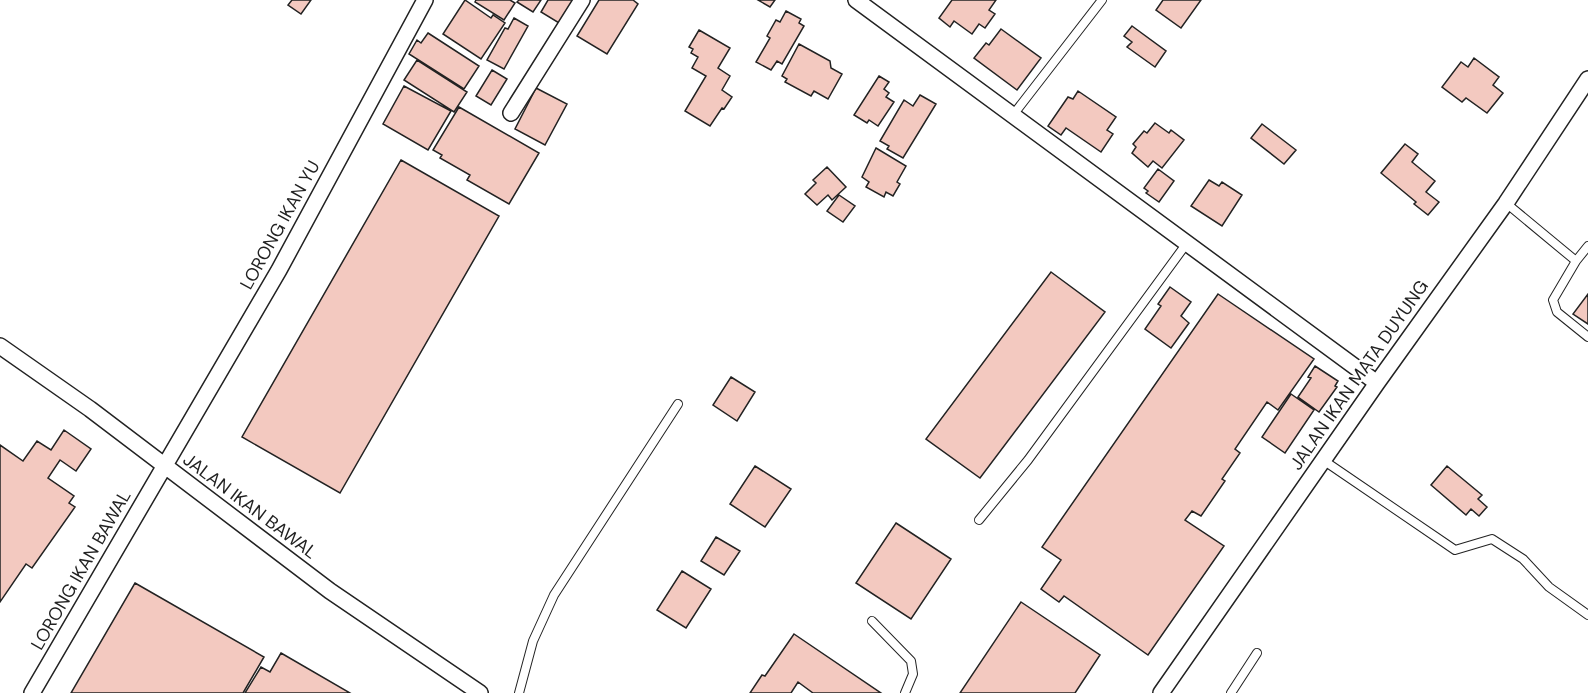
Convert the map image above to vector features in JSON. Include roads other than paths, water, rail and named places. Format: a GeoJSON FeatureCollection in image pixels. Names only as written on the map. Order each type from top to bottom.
{"type":"FeatureCollection","features":[{"type":"Feature","properties":{"kind":"street","name":"LORONG IKAN YU"},"geometry":{"type":"LineString","coordinates":[[164,466],[279,270],[425,0]]}},
{"type":"Feature","properties":{"kind":"street"},"geometry":{"type":"LineString","coordinates":[[512,114],[582,0]]}},
{"type":"Feature","properties":{"kind":"street"},"geometry":{"type":"LineString","coordinates":[[856,0],[1377,383]]}},
{"type":"Feature","properties":{"kind":"street","name":"JALAN IKAN MATA DUYUNG"},"geometry":{"type":"LineString","coordinates":[[1161,693],[1377,383],[1506,203],[1588,79]]}},
{"type":"Feature","properties":{"kind":"street","name":"JALAN IKAN BAWAL"},"geometry":{"type":"LineString","coordinates":[[0,346],[90,409],[330,591],[480,693]]}},
{"type":"Feature","properties":{"kind":"street","name":"LORONG IKAN BAWAL"},"geometry":{"type":"LineString","coordinates":[[32,693],[164,466]]}},
{"type":"Feature","properties":{"kind":"lane"},"geometry":{"type":"LineString","coordinates":[[1013,115],[1102,0]]}},
{"type":"Feature","properties":{"kind":"lane"},"geometry":{"type":"LineString","coordinates":[[1506,203],[1576,261]]}},
{"type":"Feature","properties":{"kind":"lane"},"geometry":{"type":"LineString","coordinates":[[979,520],[1028,460],[1186,243]]}},
{"type":"Feature","properties":{"kind":"lane"},"geometry":{"type":"LineString","coordinates":[[1588,246],[1576,261],[1553,300],[1557,312],[1588,338]]}},
{"type":"Feature","properties":{"kind":"lane"},"geometry":{"type":"LineString","coordinates":[[519,693],[533,641],[554,595],[678,404]]}},
{"type":"Feature","properties":{"kind":"lane"},"geometry":{"type":"LineString","coordinates":[[1323,460],[1455,550],[1492,539],[1523,559],[1549,586],[1588,615]]}},
{"type":"Feature","properties":{"kind":"lane"},"geometry":{"type":"LineString","coordinates":[[872,621],[911,661],[913,674],[905,693]]}},
{"type":"Feature","properties":{"kind":"lane"},"geometry":{"type":"LineString","coordinates":[[1231,693],[1257,653]]}}]}
